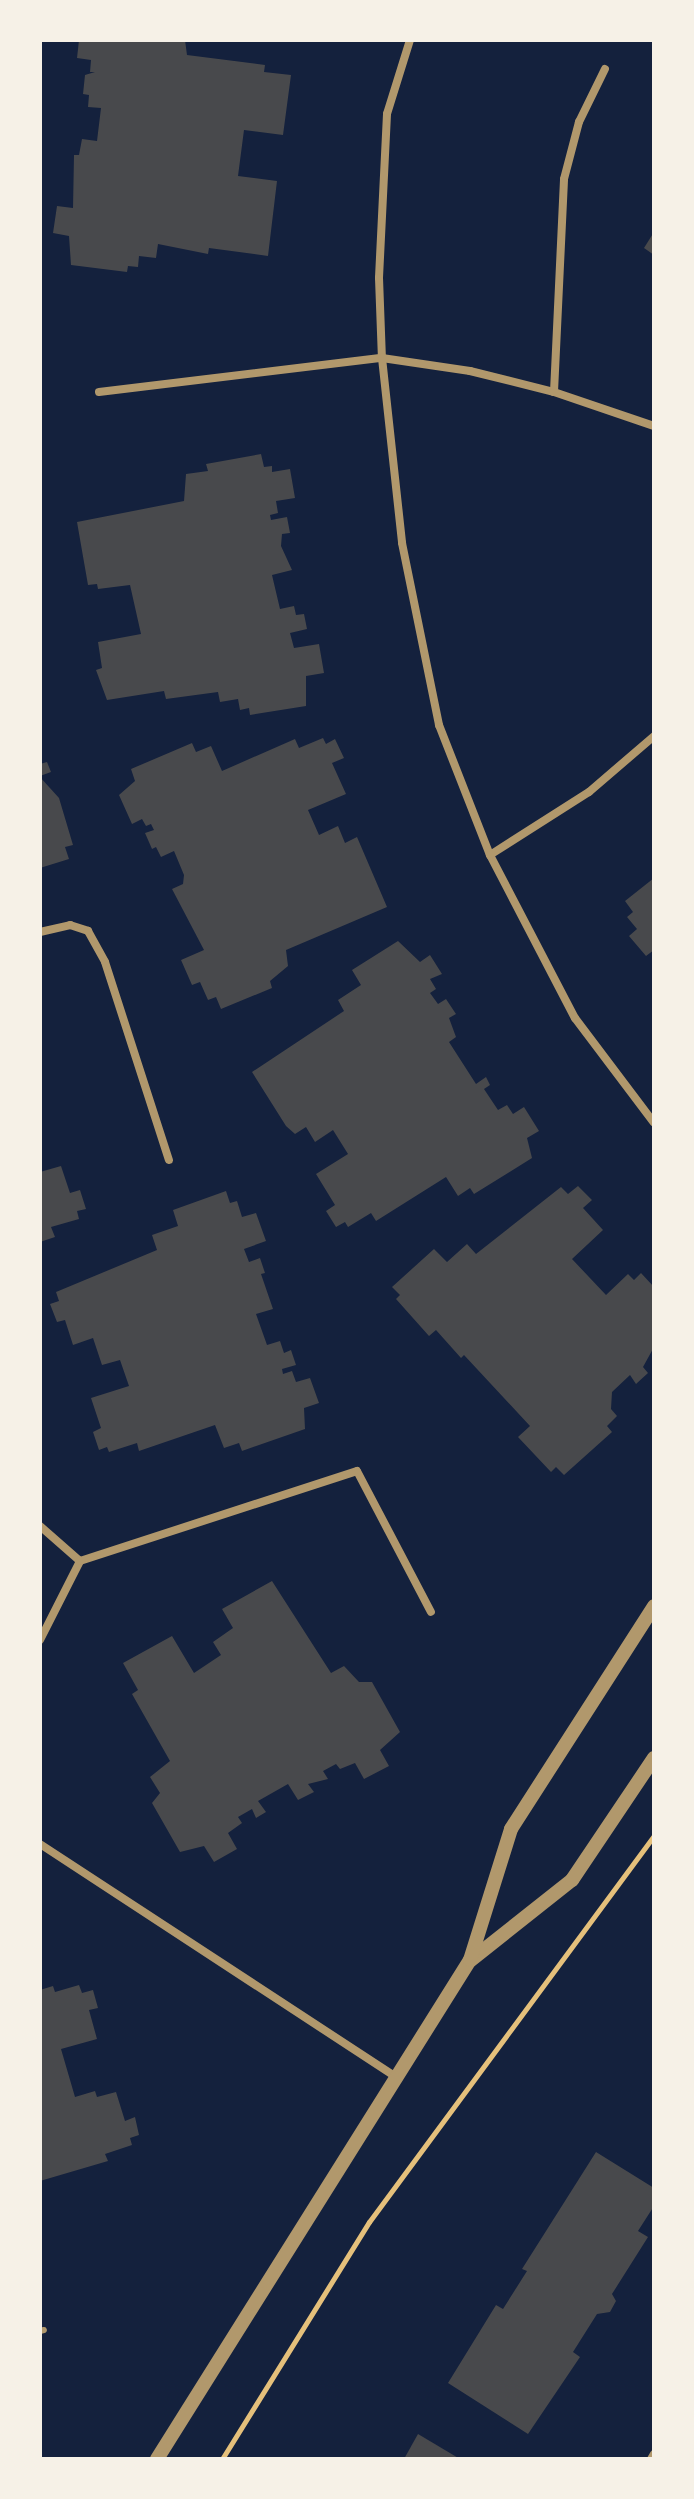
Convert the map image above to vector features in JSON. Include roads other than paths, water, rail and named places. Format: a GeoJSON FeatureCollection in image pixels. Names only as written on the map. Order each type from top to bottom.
{"type":"FeatureCollection","features":[{"type":"Feature","properties":{"kind":"street"},"geometry":{"type":"LineString","coordinates":[[410,40],[387,114],[379,278],[382,358],[402,543],[439,725],[490,855],[575,1018],[654,1123]]}},
{"type":"Feature","properties":{"kind":"street"},"geometry":{"type":"LineString","coordinates":[[554,392],[564,179],[579,122],[605,69]]}},
{"type":"Feature","properties":{"kind":"street"},"geometry":{"type":"LineString","coordinates":[[99,392],[382,358],[470,371],[554,392],[654,426]]}},
{"type":"Feature","properties":{"kind":"street"},"geometry":{"type":"LineString","coordinates":[[490,855],[589,792],[654,736]]}},
{"type":"Feature","properties":{"kind":"street"},"geometry":{"type":"LineString","coordinates":[[40,932],[70,925],[88,931],[105,962],[169,1160]]}},
{"type":"Feature","properties":{"kind":"street"},"geometry":{"type":"LineString","coordinates":[[40,1640],[80,1561],[357,1471],[431,1612]]}},
{"type":"Feature","properties":{"kind":"street"},"geometry":{"type":"LineString","coordinates":[[40,1526],[80,1561]]}},
{"type":"Feature","properties":{"kind":"street"},"geometry":{"type":"LineString","coordinates":[[157,2459],[394,2076],[470,1960],[511,1829],[654,1606]]}},
{"type":"Feature","properties":{"kind":"street"},"geometry":{"type":"LineString","coordinates":[[470,1960],[572,1880],[654,1758]]}},
{"type":"Feature","properties":{"kind":"street"},"geometry":{"type":"LineString","coordinates":[[40,1844],[394,2076]]}}]}
